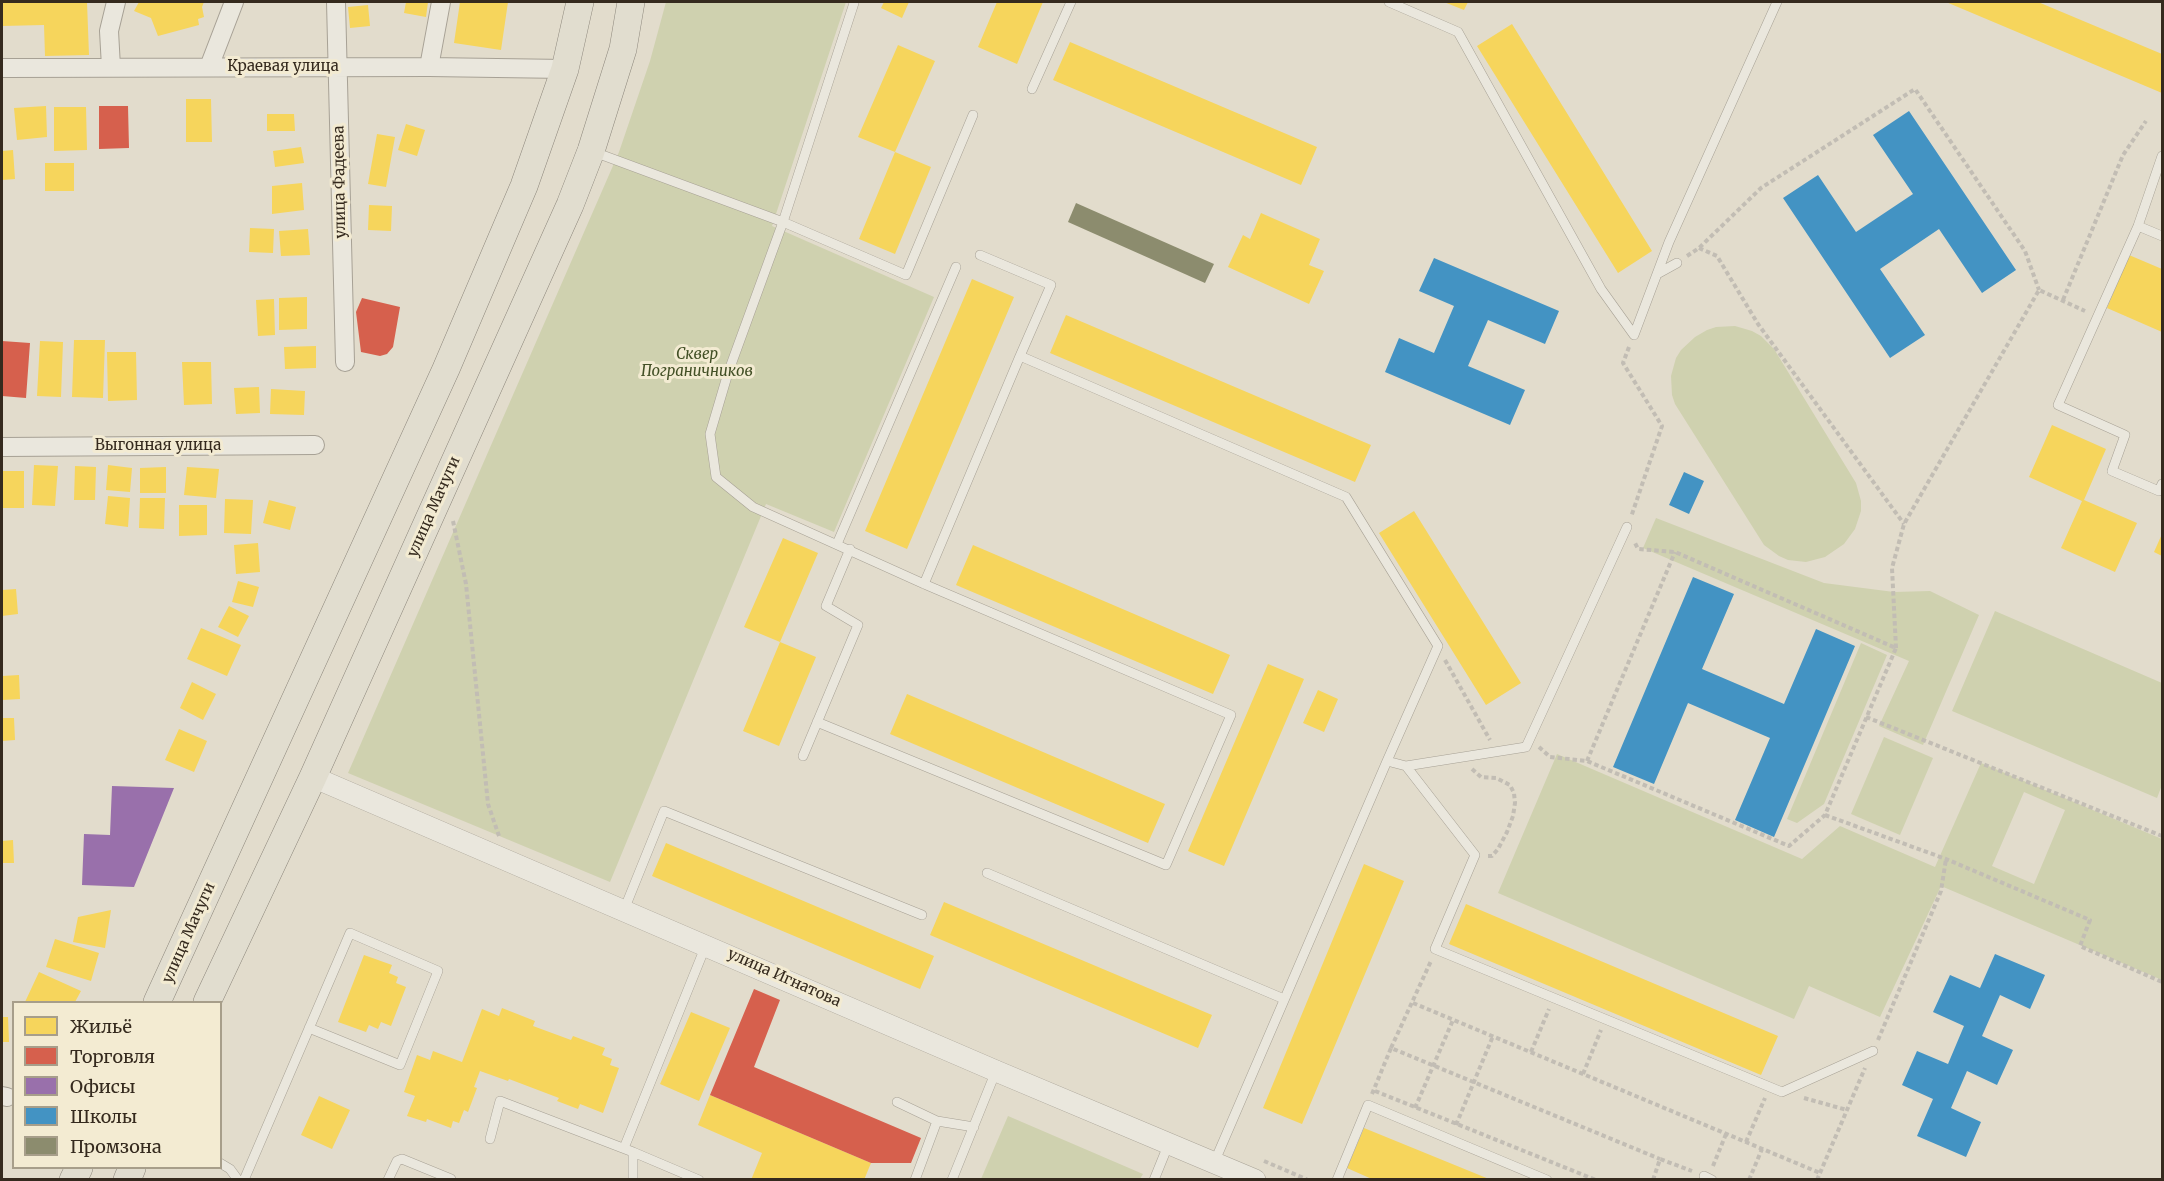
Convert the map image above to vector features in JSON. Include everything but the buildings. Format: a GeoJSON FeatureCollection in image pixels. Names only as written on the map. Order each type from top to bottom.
{"type":"FeatureCollection","features":[{"type":"Feature","properties":{"kind":"main road","name":"улица Мачуги"},"geometry":{"type":"LineString","coordinates":[[158,1001],[446,369],[524,186],[566,69],[580,2]]}},
{"type":"Feature","properties":{"kind":"main road","name":"улица Мачуги"},"geometry":{"type":"LineString","coordinates":[[207,1001],[313,777],[570,205],[591,151],[623,49],[631,2]]}},
{"type":"Feature","properties":{"kind":"street"},"geometry":{"type":"LineString","coordinates":[[111,67],[109,31],[116,2]]}},
{"type":"Feature","properties":{"kind":"street"},"geometry":{"type":"LineString","coordinates":[[209,67],[234,2]]}},
{"type":"Feature","properties":{"kind":"street","name":"улица Фадеева"},"geometry":{"type":"LineString","coordinates":[[336,2],[345,362]]}},
{"type":"Feature","properties":{"kind":"street"},"geometry":{"type":"LineString","coordinates":[[429,67],[441,2]]}},
{"type":"Feature","properties":{"kind":"street","name":"Краевая улица"},"geometry":{"type":"LineString","coordinates":[[2,68],[566,69]]}},
{"type":"Feature","properties":{"kind":"street","name":"Выгонная улица"},"geometry":{"type":"LineString","coordinates":[[2,447],[315,445]]}},
{"type":"Feature","properties":{"kind":"street","name":"улица Игнатова"},"geometry":{"type":"LineString","coordinates":[[313,777],[706,944],[996,1071],[1169,1143],[1223,1170],[1255,1179]]}},
{"type":"Feature","properties":{"kind":"lane"},"geometry":{"type":"LineString","coordinates":[[817,722],[1166,865],[1231,715],[924,584],[753,507],[716,477],[710,434],[728,373],[783,222],[853,2]]}},
{"type":"Feature","properties":{"kind":"lane"},"geometry":{"type":"LineString","coordinates":[[1032,89],[1071,2]]}},
{"type":"Feature","properties":{"kind":"lane"},"geometry":{"type":"LineString","coordinates":[[1389,2],[1458,32],[1600,289],[1635,335]]}},
{"type":"Feature","properties":{"kind":"lane"},"geometry":{"type":"LineString","coordinates":[[1635,335],[1669,242],[1777,2]]}},
{"type":"Feature","properties":{"kind":"lane"},"geometry":{"type":"LineString","coordinates":[[591,151],[783,222],[906,275],[973,115]]}},
{"type":"Feature","properties":{"kind":"lane"},"geometry":{"type":"LineString","coordinates":[[2163,156],[2138,226],[2058,405],[2125,435],[2112,471],[2159,491],[2163,484]]}},
{"type":"Feature","properties":{"kind":"lane"},"geometry":{"type":"LineString","coordinates":[[2138,226],[2163,236]]}},
{"type":"Feature","properties":{"kind":"lane"},"geometry":{"type":"LineString","coordinates":[[924,584],[1051,285],[980,255]]}},
{"type":"Feature","properties":{"kind":"lane"},"geometry":{"type":"LineString","coordinates":[[1657,274],[1677,263]]}},
{"type":"Feature","properties":{"kind":"lane"},"geometry":{"type":"LineString","coordinates":[[837,544],[956,267]]}},
{"type":"Feature","properties":{"kind":"lane"},"geometry":{"type":"LineString","coordinates":[[1020,356],[1346,497],[1438,646],[1284,999],[1223,1170]]}},
{"type":"Feature","properties":{"kind":"lane"},"geometry":{"type":"LineString","coordinates":[[1387,761],[1406,766],[1526,747],[1627,527]]}},
{"type":"Feature","properties":{"kind":"lane"},"geometry":{"type":"LineString","coordinates":[[802,756],[858,625],[826,606],[850,549]]}},
{"type":"Feature","properties":{"kind":"lane"},"geometry":{"type":"LineString","coordinates":[[1406,766],[1475,855],[1435,949],[1782,1092],[1873,1052]]}},
{"type":"Feature","properties":{"kind":"lane"},"geometry":{"type":"LineString","coordinates":[[624,910],[664,811],[922,915]]}},
{"type":"Feature","properties":{"kind":"lane"},"geometry":{"type":"LineString","coordinates":[[987,873],[1284,999]]}},
{"type":"Feature","properties":{"kind":"lane"},"geometry":{"type":"LineString","coordinates":[[244,1179],[309,1028],[350,933],[438,971],[400,1065],[309,1028]]}},
{"type":"Feature","properties":{"kind":"lane"},"geometry":{"type":"LineString","coordinates":[[633,1179],[628,1150],[706,944]]}},
{"type":"Feature","properties":{"kind":"lane"},"geometry":{"type":"LineString","coordinates":[[952,1179],[996,1071]]}},
{"type":"Feature","properties":{"kind":"lane"},"geometry":{"type":"LineString","coordinates":[[490,1138],[500,1101],[699,1179]]}},
{"type":"Feature","properties":{"kind":"lane"},"geometry":{"type":"LineString","coordinates":[[897,1102],[937,1121],[974,1128]]}},
{"type":"Feature","properties":{"kind":"lane"},"geometry":{"type":"LineString","coordinates":[[1337,1179],[1368,1105],[1547,1179]]}},
{"type":"Feature","properties":{"kind":"lane"},"geometry":{"type":"LineString","coordinates":[[915,1179],[937,1121]]}},
{"type":"Feature","properties":{"kind":"lane"},"geometry":{"type":"LineString","coordinates":[[1154,1179],[1169,1143]]}},
{"type":"Feature","properties":{"kind":"lane"},"geometry":{"type":"LineString","coordinates":[[388,1179],[397,1161],[402,1159],[451,1179]]}},
{"type":"Feature","properties":{"kind":"lane"},"geometry":{"type":"LineString","coordinates":[[222,1164],[230,1169],[238,1179]]}},
{"type":"Feature","properties":{"kind":"path"},"geometry":{"type":"LineString","coordinates":[[1677,263],[1699,248],[1761,188],[1915,89],[2025,251],[2039,290],[2098,317]]}},
{"type":"Feature","properties":{"kind":"path"},"geometry":{"type":"LineString","coordinates":[[2063,300],[2123,155],[2146,121]]}},
{"type":"Feature","properties":{"kind":"path"},"geometry":{"type":"LineString","coordinates":[[1699,248],[1717,256],[1758,324],[1904,524]]}},
{"type":"Feature","properties":{"kind":"path"},"geometry":{"type":"LineString","coordinates":[[1530,738],[1550,757],[1587,761],[1790,846],[1825,815],[1896,648],[1892,568],[1904,524],[2039,290]]}},
{"type":"Feature","properties":{"kind":"path"},"geometry":{"type":"LineString","coordinates":[[1635,335],[1623,363],[1662,426],[1627,527],[1638,549],[1675,552],[1896,648]]}},
{"type":"Feature","properties":{"kind":"path"},"geometry":{"type":"LineString","coordinates":[[453,521],[466,584],[488,804],[499,837]]}},
{"type":"Feature","properties":{"kind":"path"},"geometry":{"type":"LineString","coordinates":[[1587,761],[1675,552]]}},
{"type":"Feature","properties":{"kind":"path"},"geometry":{"type":"LineString","coordinates":[[1438,646],[1497,752]]}},
{"type":"Feature","properties":{"kind":"path"},"geometry":{"type":"LineString","coordinates":[[1866,717],[2163,836]]}},
{"type":"Feature","properties":{"kind":"path"},"geometry":{"type":"LineString","coordinates":[[1460,757],[1481,777],[1496,778],[1510,785],[1514,793],[1513,816],[1498,849],[1492,856],[1475,855]]}},
{"type":"Feature","properties":{"kind":"path"},"geometry":{"type":"LineString","coordinates":[[1825,815],[1946,859],[2090,920],[2080,946],[2163,982]]}},
{"type":"Feature","properties":{"kind":"path"},"geometry":{"type":"LineString","coordinates":[[1817,1179],[1941,891],[1946,859]]}},
{"type":"Feature","properties":{"kind":"path"},"geometry":{"type":"LineString","coordinates":[[1368,1105],[1435,949]]}},
{"type":"Feature","properties":{"kind":"path"},"geometry":{"type":"LineString","coordinates":[[1531,1052],[1553,998]]}},
{"type":"Feature","properties":{"kind":"path"},"geometry":{"type":"LineString","coordinates":[[1413,1003],[1820,1173]]}},
{"type":"Feature","properties":{"kind":"path"},"geometry":{"type":"LineString","coordinates":[[1583,1074],[1605,1019]]}},
{"type":"Feature","properties":{"kind":"path"},"geometry":{"type":"LineString","coordinates":[[1409,1122],[1453,1020]]}},
{"type":"Feature","properties":{"kind":"path"},"geometry":{"type":"LineString","coordinates":[[1449,1139],[1493,1036]]}},
{"type":"Feature","properties":{"kind":"path"},"geometry":{"type":"LineString","coordinates":[[1391,1048],[1708,1178],[1726,1134]]}},
{"type":"Feature","properties":{"kind":"path"},"geometry":{"type":"LineString","coordinates":[[1746,1142],[1770,1087]]}},
{"type":"Feature","properties":{"kind":"path"},"geometry":{"type":"LineString","coordinates":[[1374,1090],[1596,1179]]}},
{"type":"Feature","properties":{"kind":"path"},"geometry":{"type":"LineString","coordinates":[[1782,1092],[1847,1110]]}},
{"type":"Feature","properties":{"kind":"path"},"geometry":{"type":"LineString","coordinates":[[1749,1179],[1762,1149]]}},
{"type":"Feature","properties":{"kind":"path"},"geometry":{"type":"LineString","coordinates":[[1653,1179],[1660,1159]]}},
{"type":"Feature","properties":{"kind":"green space","name":"Сквер Пограничников"},"geometry":{"type":"Polygon","coordinates":[[[666,2],[846,2],[772,226],[934,297],[834,532],[766,504],[610,882],[348,773],[619,152],[650,61],[666,2]]]}},
{"type":"Feature","properties":{"kind":"green space"},"geometry":{"type":"Polygon","coordinates":[[[1735,326],[1761,336],[1774,349],[1856,483],[1861,511],[1855,529],[1844,544],[1825,557],[1806,562],[1788,560],[1764,545],[1675,404],[1671,376],[1681,350],[1707,330],[1735,326]]]}},
{"type":"Feature","properties":{"kind":"green space"},"geometry":{"type":"Polygon","coordinates":[[[1656,518],[1824,583],[1894,592],[1930,591],[1979,615],[1923,745],[1879,726],[1909,661],[1643,548],[1656,518]]]}},
{"type":"Feature","properties":{"kind":"green space"},"geometry":{"type":"Polygon","coordinates":[[[1995,611],[2162,683],[2162,785],[2157,798],[1952,711],[1995,611]]]}},
{"type":"Feature","properties":{"kind":"green space"},"geometry":{"type":"Polygon","coordinates":[[[1861,643],[1887,655],[1824,804],[1797,823],[1787,819],[1861,643]]]}},
{"type":"Feature","properties":{"kind":"green space"},"geometry":{"type":"Polygon","coordinates":[[[1884,737],[1933,758],[1900,835],[1851,814],[1884,737]]]}},
{"type":"Feature","properties":{"kind":"green space"},"geometry":{"type":"Polygon","coordinates":[[[1557,754],[1802,859],[1840,826],[1935,867],[1981,763],[2162,839],[2162,980],[1941,886],[1880,1017],[1809,986],[1794,1019],[1498,893],[1557,754]],[[2024,792],[1992,866],[2034,884],[2065,810],[2024,792]]]}},
{"type":"Feature","properties":{"kind":"green space"},"geometry":{"type":"Polygon","coordinates":[[[1008,1116],[1143,1174],[1140,1179],[981,1179],[1008,1116]]]}}]}
